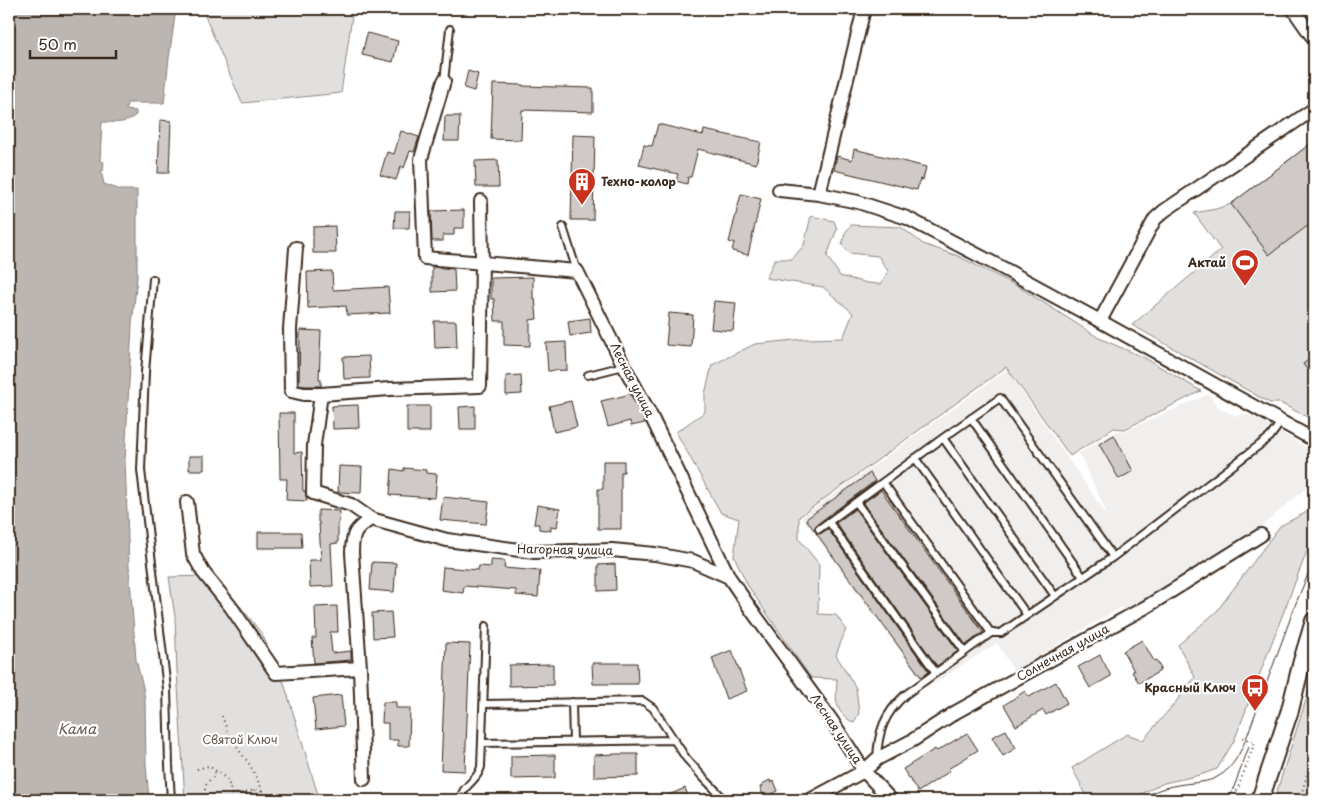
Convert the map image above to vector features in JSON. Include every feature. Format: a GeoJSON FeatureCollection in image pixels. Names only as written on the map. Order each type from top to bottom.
{"type":"FeatureCollection","features":[{"type":"Feature","properties":{"kind":"street"},"geometry":{"type":"LineString","coordinates":[[818,194],[864,9]]}},
{"type":"Feature","properties":{"kind":"street"},"geometry":{"type":"LineString","coordinates":[[1293,9],[1314,39]]}},
{"type":"Feature","properties":{"kind":"street"},"geometry":{"type":"LineString","coordinates":[[444,81],[421,159],[425,258],[577,272]]}},
{"type":"Feature","properties":{"kind":"street"},"geometry":{"type":"LineString","coordinates":[[1100,321],[1155,219],[1314,109]]}},
{"type":"Feature","properties":{"kind":"street"},"geometry":{"type":"LineString","coordinates":[[779,190],[818,194],[858,202],[907,218],[1100,321],[1314,440]]}},
{"type":"Feature","properties":{"kind":"street"},"geometry":{"type":"LineString","coordinates":[[296,248],[290,329],[291,391],[304,394],[321,394],[480,386],[481,201]]}},
{"type":"Feature","properties":{"kind":"street","name":"Лесная улица"},"geometry":{"type":"LineString","coordinates":[[577,272],[649,412],[729,577],[832,721],[864,771],[891,800]]}},
{"type":"Feature","properties":{"kind":"street","name":"Нагорная улица"},"geometry":{"type":"LineString","coordinates":[[321,394],[314,445],[313,493],[351,505],[371,519],[447,540],[534,552],[612,550],[655,554],[693,561],[729,577]]}},
{"type":"Feature","properties":{"kind":"street"},"geometry":{"type":"LineString","coordinates":[[187,502],[193,554],[196,560],[276,673],[360,668]]}},
{"type":"Feature","properties":{"kind":"street"},"geometry":{"type":"LineString","coordinates":[[364,778],[360,668],[352,540],[358,527],[371,519]]}},
{"type":"Feature","properties":{"kind":"street","name":"Солнечная улица"},"geometry":{"type":"LineString","coordinates":[[817,799],[956,712],[1146,607],[1261,535]]}},
{"type":"Feature","properties":{"kind":"street"},"geometry":{"type":"LineString","coordinates":[[1260,800],[1290,710],[1314,621]]}},
{"type":"Feature","properties":{"kind":"lane"},"geometry":{"type":"LineString","coordinates":[[444,81],[450,30]]}},
{"type":"Feature","properties":{"kind":"lane"},"geometry":{"type":"LineString","coordinates":[[563,227],[577,272]]}},
{"type":"Feature","properties":{"kind":"lane"},"geometry":{"type":"LineString","coordinates":[[153,279],[145,372],[141,470],[167,689],[168,765],[171,800]]}},
{"type":"Feature","properties":{"kind":"lane"},"geometry":{"type":"LineString","coordinates":[[588,375],[624,366]]}},
{"type":"Feature","properties":{"kind":"lane"},"geometry":{"type":"LineString","coordinates":[[819,529],[942,438],[1000,398],[1113,557]]}},
{"type":"Feature","properties":{"kind":"lane"},"geometry":{"type":"LineString","coordinates":[[970,418],[1083,577]]}},
{"type":"Feature","properties":{"kind":"lane"},"geometry":{"type":"LineString","coordinates":[[877,760],[883,724],[889,712],[905,695],[991,633],[1001,633],[1113,557],[1270,437],[1281,422]]}},
{"type":"Feature","properties":{"kind":"lane"},"geometry":{"type":"LineString","coordinates":[[942,438],[1055,596]]}},
{"type":"Feature","properties":{"kind":"lane"},"geometry":{"type":"LineString","coordinates":[[915,458],[1027,615]]}},
{"type":"Feature","properties":{"kind":"lane"},"geometry":{"type":"LineString","coordinates":[[884,482],[991,633]]}},
{"type":"Feature","properties":{"kind":"lane"},"geometry":{"type":"LineString","coordinates":[[856,502],[965,652]]}},
{"type":"Feature","properties":{"kind":"lane"},"geometry":{"type":"LineString","coordinates":[[829,522],[936,672]]}},
{"type":"Feature","properties":{"kind":"lane"},"geometry":{"type":"LineString","coordinates":[[460,800],[462,791],[476,777],[481,767],[486,626]]}},
{"type":"Feature","properties":{"kind":"lane"},"geometry":{"type":"LineString","coordinates":[[484,704],[643,701],[653,708],[695,768],[725,800]]}},
{"type":"Feature","properties":{"kind":"lane"},"geometry":{"type":"LineString","coordinates":[[572,702],[573,742]]}},
{"type":"Feature","properties":{"kind":"lane"},"geometry":{"type":"LineString","coordinates":[[482,743],[675,740]]}},
{"type":"Feature","properties":{"kind":"path"},"geometry":{"type":"LineString","coordinates":[[222,716],[230,738],[250,765],[263,791],[264,800]]}},
{"type":"Feature","properties":{"kind":"path"},"geometry":{"type":"LineString","coordinates":[[1238,800],[1235,796],[1255,742],[1242,737]]}},
{"type":"Feature","properties":{"kind":"path"},"geometry":{"type":"LineString","coordinates":[[1300,800],[1314,748]]}},
{"type":"Feature","properties":{"kind":"path"},"geometry":{"type":"LineString","coordinates":[[197,769],[208,766],[218,771],[228,781],[232,794],[254,790],[263,791]]}},
{"type":"Feature","properties":{"kind":"path"},"geometry":{"type":"LineString","coordinates":[[204,800],[205,787],[216,771]]}},
{"type":"Feature","properties":{"kind":"path"},"geometry":{"type":"LineString","coordinates":[[251,800],[254,790]]}},
{"type":"Feature","properties":{"kind":"shaded area"},"geometry":{"type":"Polygon","coordinates":[[[1007,370],[1109,518],[1079,453],[1116,431],[1125,431],[1209,394],[1219,408],[1236,416],[1244,414],[1254,417],[1314,452],[1314,481],[1254,533],[1125,613],[1121,607],[1014,671],[997,643],[927,688],[802,517],[1007,370]]]}},
{"type":"Feature","properties":{"kind":"green space"},"geometry":{"type":"Polygon","coordinates":[[[202,9],[353,9],[341,93],[242,103],[202,9]]]}},
{"type":"Feature","properties":{"kind":"green space","name":"Актай"},"geometry":{"type":"Polygon","coordinates":[[[1314,141],[1314,426],[1309,418],[1280,403],[1270,403],[1132,325],[1221,250],[1194,213],[1231,204],[1314,141]]]}},
{"type":"Feature","properties":{"kind":"green space"},"geometry":{"type":"Polygon","coordinates":[[[811,216],[834,221],[837,229],[827,256],[840,276],[867,283],[881,284],[888,271],[878,256],[849,253],[842,245],[845,233],[851,225],[901,227],[923,244],[958,256],[1019,287],[1099,338],[1145,358],[1201,391],[1125,429],[1114,428],[1070,456],[1006,367],[799,517],[799,539],[819,564],[818,614],[836,615],[846,629],[836,655],[856,688],[859,713],[854,723],[842,714],[837,704],[837,679],[811,678],[748,586],[734,556],[739,519],[721,513],[676,432],[705,412],[705,394],[712,365],[755,344],[805,339],[843,338],[853,313],[823,287],[766,278],[775,259],[792,259],[804,245],[811,216]]]}},
{"type":"Feature","properties":{"kind":"green space"},"geometry":{"type":"Polygon","coordinates":[[[1314,503],[1314,533],[1234,741],[1217,769],[1164,783],[1132,800],[1121,797],[1115,800],[1089,800],[1072,768],[1127,734],[1143,740],[1195,677],[1178,645],[1217,611],[1280,526],[1307,512],[1314,503]]]}},
{"type":"Feature","properties":{"kind":"green space","name":"Святой Ключ"},"geometry":{"type":"Polygon","coordinates":[[[208,576],[241,607],[262,634],[284,683],[319,798],[323,800],[185,800],[175,617],[169,577],[208,576]]]}},
{"type":"Feature","properties":{"kind":"green space"},"geometry":{"type":"Polygon","coordinates":[[[1314,675],[1314,800],[1277,800],[1276,794],[1314,675]]]}},
{"type":"Feature","properties":{"kind":"water","name":"Кама"},"geometry":{"type":"Polygon","coordinates":[[[9,9],[176,9],[164,103],[127,103],[126,110],[136,111],[136,115],[123,122],[102,122],[100,161],[104,162],[103,171],[101,171],[104,184],[121,190],[137,190],[137,277],[132,325],[125,460],[129,566],[136,660],[145,700],[146,764],[149,800],[9,800],[9,9]]]}},
{"type":"Feature","properties":{"kind":"building"},"geometry":{"type":"Polygon","coordinates":[[[367,33],[398,41],[393,62],[362,55],[367,33]]]}},
{"type":"Feature","properties":{"kind":"building"},"geometry":{"type":"Polygon","coordinates":[[[468,71],[478,74],[474,91],[464,88],[468,71]]]}},
{"type":"Feature","properties":{"kind":"building"},"geometry":{"type":"Polygon","coordinates":[[[493,84],[593,88],[593,112],[522,110],[521,140],[491,139],[493,84]]]}},
{"type":"Feature","properties":{"kind":"building"},"geometry":{"type":"Polygon","coordinates":[[[445,116],[460,116],[459,141],[444,141],[445,116]]]}},
{"type":"Feature","properties":{"kind":"building"},"geometry":{"type":"Polygon","coordinates":[[[160,120],[171,121],[169,173],[158,173],[160,120]]]}},
{"type":"Feature","properties":{"kind":"building"},"geometry":{"type":"Polygon","coordinates":[[[658,124],[703,135],[704,130],[761,142],[756,164],[698,149],[691,177],[688,177],[687,184],[676,181],[678,174],[639,165],[644,145],[652,146],[658,124]]]}},
{"type":"Feature","properties":{"kind":"building"},"geometry":{"type":"Polygon","coordinates":[[[401,131],[419,137],[414,152],[410,151],[404,168],[401,166],[396,180],[380,175],[387,152],[394,154],[401,131]]]}},
{"type":"Feature","properties":{"kind":"building"},"geometry":{"type":"Polygon","coordinates":[[[573,135],[595,136],[593,220],[571,220],[573,135]]]}},
{"type":"Feature","properties":{"kind":"building"},"geometry":{"type":"Polygon","coordinates":[[[1314,141],[1314,221],[1269,255],[1231,204],[1314,141]]]}},
{"type":"Feature","properties":{"kind":"building"},"geometry":{"type":"Polygon","coordinates":[[[854,149],[926,167],[923,180],[920,179],[917,190],[834,170],[837,156],[852,160],[854,149]]]}},
{"type":"Feature","properties":{"kind":"building"},"geometry":{"type":"Polygon","coordinates":[[[498,160],[499,187],[476,187],[475,161],[498,160]]]}},
{"type":"Feature","properties":{"kind":"building"},"geometry":{"type":"Polygon","coordinates":[[[741,194],[761,199],[748,255],[732,251],[734,243],[729,242],[741,194]]]}},
{"type":"Feature","properties":{"kind":"building"},"geometry":{"type":"Polygon","coordinates":[[[464,210],[464,228],[454,228],[454,235],[443,235],[443,241],[432,241],[431,211],[464,210]]]}},
{"type":"Feature","properties":{"kind":"building"},"geometry":{"type":"Polygon","coordinates":[[[395,211],[410,211],[409,228],[394,228],[395,211]]]}},
{"type":"Feature","properties":{"kind":"building"},"geometry":{"type":"Polygon","coordinates":[[[335,226],[336,253],[313,253],[313,227],[335,226]]]}},
{"type":"Feature","properties":{"kind":"building"},"geometry":{"type":"Polygon","coordinates":[[[432,267],[454,269],[455,291],[432,292],[432,267]]]}},
{"type":"Feature","properties":{"kind":"building"},"geometry":{"type":"Polygon","coordinates":[[[332,271],[333,290],[388,287],[390,313],[347,315],[346,306],[308,308],[307,272],[332,271]]]}},
{"type":"Feature","properties":{"kind":"building"},"geometry":{"type":"Polygon","coordinates":[[[533,277],[533,298],[535,298],[537,319],[530,320],[530,346],[504,345],[504,321],[495,321],[494,299],[491,299],[491,278],[533,277]]]}},
{"type":"Feature","properties":{"kind":"building"},"geometry":{"type":"Polygon","coordinates":[[[714,301],[736,303],[733,331],[711,329],[714,301]]]}},
{"type":"Feature","properties":{"kind":"building"},"geometry":{"type":"Polygon","coordinates":[[[669,313],[693,315],[691,347],[666,345],[669,313]]]}},
{"type":"Feature","properties":{"kind":"building"},"geometry":{"type":"Polygon","coordinates":[[[590,318],[591,333],[570,336],[568,321],[590,318]]]}},
{"type":"Feature","properties":{"kind":"building"},"geometry":{"type":"Polygon","coordinates":[[[434,321],[456,321],[457,347],[435,348],[434,321]]]}},
{"type":"Feature","properties":{"kind":"building"},"geometry":{"type":"Polygon","coordinates":[[[300,330],[321,331],[319,379],[321,379],[321,386],[299,385],[300,330]]]}},
{"type":"Feature","properties":{"kind":"building"},"geometry":{"type":"Polygon","coordinates":[[[566,342],[567,370],[548,371],[546,343],[566,342]]]}},
{"type":"Feature","properties":{"kind":"building"},"geometry":{"type":"Polygon","coordinates":[[[369,356],[370,378],[344,379],[343,357],[369,356]]]}},
{"type":"Feature","properties":{"kind":"building"},"geometry":{"type":"Polygon","coordinates":[[[1314,356],[1314,379],[1303,364],[1314,356]]]}},
{"type":"Feature","properties":{"kind":"building"},"geometry":{"type":"Polygon","coordinates":[[[521,375],[522,394],[506,395],[506,376],[521,375]]]}},
{"type":"Feature","properties":{"kind":"building"},"geometry":{"type":"Polygon","coordinates":[[[630,393],[645,423],[631,426],[630,421],[608,427],[601,401],[630,393]]]}},
{"type":"Feature","properties":{"kind":"building"},"geometry":{"type":"Polygon","coordinates":[[[571,401],[577,427],[554,432],[549,406],[571,401]]]}},
{"type":"Feature","properties":{"kind":"building"},"geometry":{"type":"Polygon","coordinates":[[[358,405],[359,428],[333,429],[332,406],[358,405]]]}},
{"type":"Feature","properties":{"kind":"building"},"geometry":{"type":"Polygon","coordinates":[[[407,406],[430,406],[430,432],[407,432],[407,406]]]}},
{"type":"Feature","properties":{"kind":"building"},"geometry":{"type":"Polygon","coordinates":[[[475,406],[475,429],[460,429],[459,407],[475,406]]]}},
{"type":"Feature","properties":{"kind":"building"},"geometry":{"type":"Polygon","coordinates":[[[279,413],[294,413],[294,453],[302,452],[303,491],[305,491],[307,501],[286,500],[287,479],[280,479],[279,413]]]}},
{"type":"Feature","properties":{"kind":"building"},"geometry":{"type":"Polygon","coordinates":[[[1114,435],[1133,471],[1119,479],[1099,444],[1114,435]]]}},
{"type":"Feature","properties":{"kind":"building"},"geometry":{"type":"Polygon","coordinates":[[[189,456],[204,456],[204,470],[189,470],[189,456]]]}},
{"type":"Feature","properties":{"kind":"building"},"geometry":{"type":"Polygon","coordinates":[[[603,461],[624,461],[624,472],[621,472],[621,529],[598,529],[598,489],[603,489],[603,461]]]}},
{"type":"Feature","properties":{"kind":"building"},"geometry":{"type":"Polygon","coordinates":[[[339,466],[362,467],[361,493],[338,492],[339,466]]]}},
{"type":"Feature","properties":{"kind":"building"},"geometry":{"type":"Polygon","coordinates":[[[404,468],[426,470],[426,473],[437,474],[435,498],[390,495],[392,469],[404,471],[404,468]]]}},
{"type":"Feature","properties":{"kind":"building"},"geometry":{"type":"Polygon","coordinates":[[[870,473],[875,481],[816,525],[814,530],[806,519],[870,473]]]}},
{"type":"Feature","properties":{"kind":"building"},"geometry":{"type":"Polygon","coordinates":[[[881,490],[983,632],[966,645],[863,503],[881,490]]]}},
{"type":"Feature","properties":{"kind":"building"},"geometry":{"type":"Polygon","coordinates":[[[443,497],[489,502],[486,524],[440,520],[443,497]]]}},
{"type":"Feature","properties":{"kind":"building"},"geometry":{"type":"Polygon","coordinates":[[[537,505],[560,509],[557,527],[551,526],[551,531],[539,529],[539,524],[534,524],[537,505]]]}},
{"type":"Feature","properties":{"kind":"building"},"geometry":{"type":"Polygon","coordinates":[[[855,509],[958,651],[937,666],[836,523],[855,509]]]}},
{"type":"Feature","properties":{"kind":"building"},"geometry":{"type":"Polygon","coordinates":[[[318,510],[340,511],[338,543],[331,544],[333,586],[310,587],[309,560],[321,560],[318,510]]]}},
{"type":"Feature","properties":{"kind":"building"},"geometry":{"type":"Polygon","coordinates":[[[828,529],[929,672],[921,677],[816,533],[820,534],[828,529]]]}},
{"type":"Feature","properties":{"kind":"building"},"geometry":{"type":"Polygon","coordinates":[[[258,532],[301,532],[302,548],[258,548],[258,532]]]}},
{"type":"Feature","properties":{"kind":"building"},"geometry":{"type":"Polygon","coordinates":[[[491,560],[505,561],[504,568],[540,571],[538,597],[516,595],[516,590],[464,586],[463,593],[441,590],[443,567],[478,570],[479,566],[491,567],[491,560]]]}},
{"type":"Feature","properties":{"kind":"building"},"geometry":{"type":"Polygon","coordinates":[[[372,562],[396,563],[394,592],[370,590],[372,562]]]}},
{"type":"Feature","properties":{"kind":"building"},"geometry":{"type":"Polygon","coordinates":[[[615,564],[616,590],[598,591],[598,565],[615,564]]]}},
{"type":"Feature","properties":{"kind":"building"},"geometry":{"type":"Polygon","coordinates":[[[337,606],[338,632],[330,632],[332,653],[351,651],[351,660],[314,663],[312,638],[316,638],[315,607],[337,606]]]}},
{"type":"Feature","properties":{"kind":"building"},"geometry":{"type":"Polygon","coordinates":[[[391,612],[393,637],[373,638],[372,613],[391,612]]]}},
{"type":"Feature","properties":{"kind":"building"},"geometry":{"type":"Polygon","coordinates":[[[1142,640],[1161,669],[1139,683],[1123,651],[1142,640]]]}},
{"type":"Feature","properties":{"kind":"building"},"geometry":{"type":"Polygon","coordinates":[[[446,643],[470,644],[465,771],[441,770],[446,643]]]}},
{"type":"Feature","properties":{"kind":"building"},"geometry":{"type":"Polygon","coordinates":[[[732,650],[747,691],[726,699],[712,658],[732,650]]]}},
{"type":"Feature","properties":{"kind":"building"},"geometry":{"type":"Polygon","coordinates":[[[1100,655],[1111,676],[1090,688],[1078,667],[1100,655]]]}},
{"type":"Feature","properties":{"kind":"building"},"geometry":{"type":"Polygon","coordinates":[[[592,663],[637,663],[638,684],[593,684],[592,663]]]}},
{"type":"Feature","properties":{"kind":"building"},"geometry":{"type":"Polygon","coordinates":[[[553,664],[553,685],[509,686],[509,665],[553,664]]]}},
{"type":"Feature","properties":{"kind":"building"},"geometry":{"type":"Polygon","coordinates":[[[1056,682],[1067,703],[1046,715],[1043,710],[1016,726],[1004,705],[1025,691],[1029,697],[1056,682]]]}},
{"type":"Feature","properties":{"kind":"building"},"geometry":{"type":"Polygon","coordinates":[[[341,695],[344,726],[316,729],[313,698],[341,695]]]}},
{"type":"Feature","properties":{"kind":"building"},"geometry":{"type":"Polygon","coordinates":[[[383,702],[396,702],[396,708],[410,708],[409,746],[398,746],[398,740],[388,740],[388,723],[382,723],[383,702]]]}},
{"type":"Feature","properties":{"kind":"building"},"geometry":{"type":"Polygon","coordinates":[[[1006,730],[1016,748],[1003,756],[992,737],[1006,730]]]}},
{"type":"Feature","properties":{"kind":"building"},"geometry":{"type":"Polygon","coordinates":[[[967,733],[978,750],[948,769],[950,771],[918,792],[903,769],[935,749],[937,751],[967,733]]]}},
{"type":"Feature","properties":{"kind":"building"},"geometry":{"type":"Polygon","coordinates":[[[638,754],[638,776],[594,777],[594,755],[638,754]]]}},
{"type":"Feature","properties":{"kind":"building"},"geometry":{"type":"Polygon","coordinates":[[[555,755],[555,778],[511,779],[511,756],[555,755]]]}},
{"type":"Feature","properties":{"kind":"building"},"geometry":{"type":"Polygon","coordinates":[[[770,780],[771,783],[774,781],[778,791],[764,798],[760,787],[770,780]]]}},
{"type":"Feature","properties":{"kind":"building"},"geometry":{"type":"Polygon","coordinates":[[[685,788],[690,800],[657,800],[685,788]]]}},
{"type":"Feature","properties":{"kind":"tram line"},"geometry":{"type":"LineString","coordinates":[[1141,800],[1166,788],[1213,779],[1224,773],[1239,755],[1314,560]]}},
{"type":"Feature","properties":{"kind":"tram line"},"geometry":{"type":"LineString","coordinates":[[1229,800],[1249,747]]}},
{"type":"Feature","properties":{"kind":"place","name":"Техно-колор"},"geometry":{"type":"Point","coordinates":[582,206]}},
{"type":"Feature","properties":{"kind":"place","name":"Актай"},"geometry":{"type":"Point","coordinates":[1245,287]}},
{"type":"Feature","properties":{"kind":"place","name":"Красный Ключ"},"geometry":{"type":"Point","coordinates":[1255,712]}}]}
